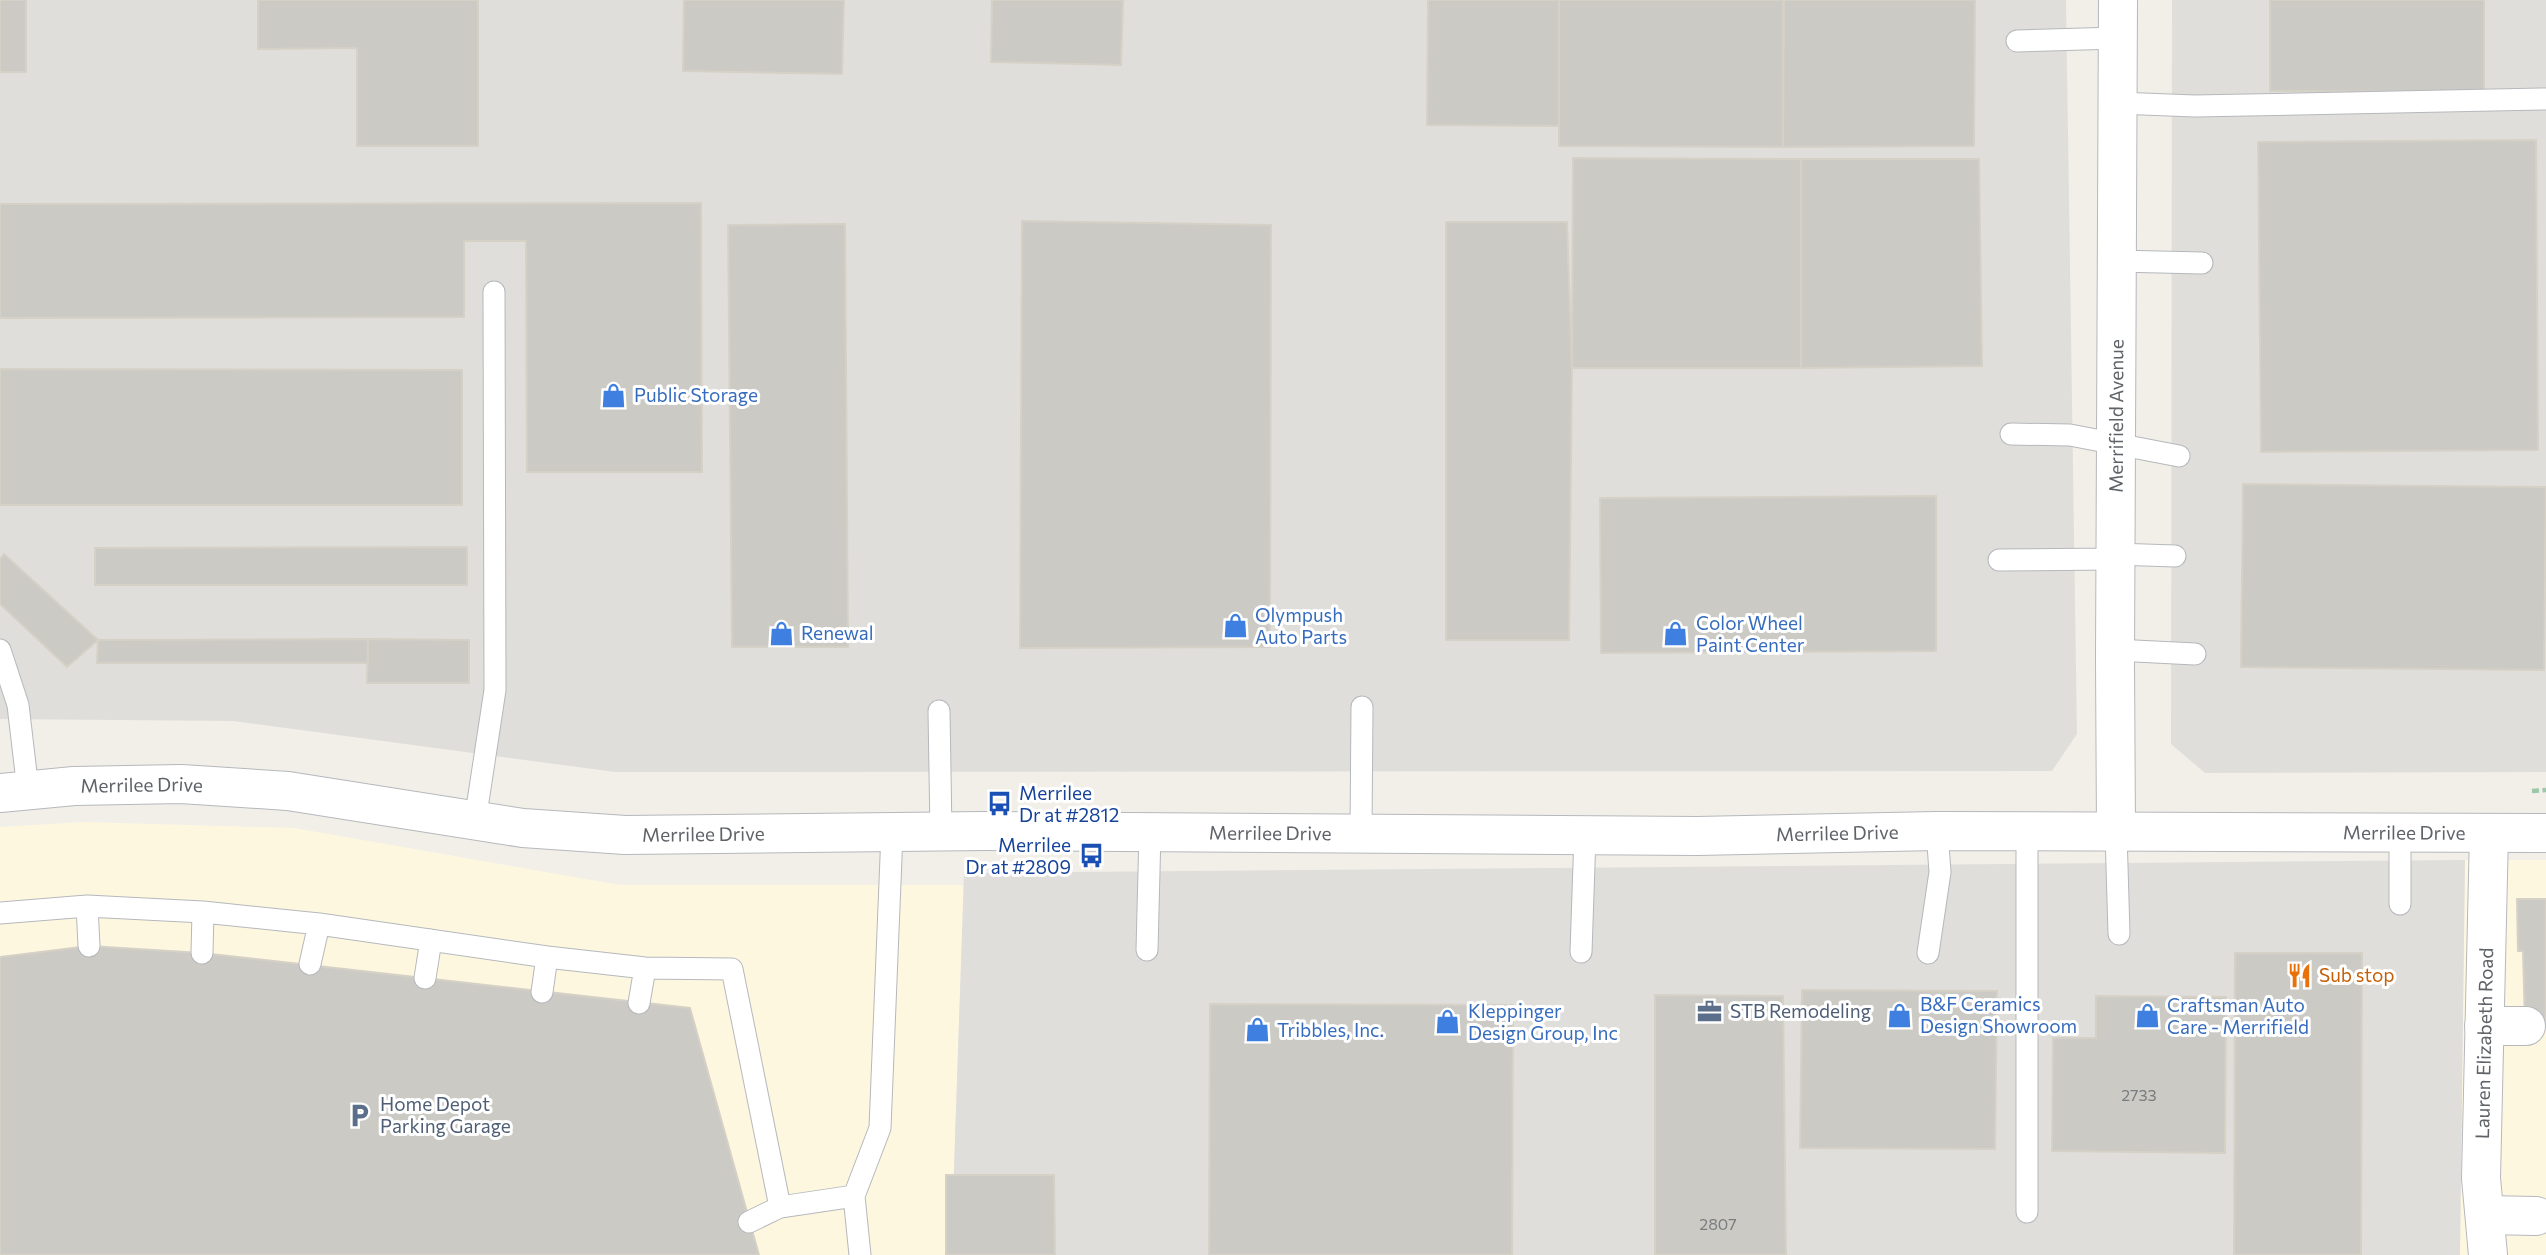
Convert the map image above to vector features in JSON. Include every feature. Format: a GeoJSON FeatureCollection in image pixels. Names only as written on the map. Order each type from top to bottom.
{"type":"FeatureCollection","features":[{"type":"Feature","properties":{"kind":"street","name":"Merrifield Avenue"},"geometry":{"type":"LineString","coordinates":[[2116,832],[2118,0]]}},
{"type":"Feature","properties":{"kind":"street","name":"Merrilee Drive"},"geometry":{"type":"LineString","coordinates":[[14,792],[74,786],[208,786],[288,791],[523,828],[625,835],[1150,832],[1697,836],[1937,831],[2546,832]]}},
{"type":"Feature","properties":{"kind":"street","name":"Lauren Elizabeth Road"},"geometry":{"type":"LineString","coordinates":[[2488,1255],[2481,1178],[2489,832]]}},
{"type":"Feature","properties":{"kind":"street"},"geometry":{"type":"LineString","coordinates":[[2484,1026],[2526,1026]]}},
{"type":"Feature","properties":{"kind":"street"},"geometry":{"type":"LineString","coordinates":[[2484,1215],[2536,1216]]}},
{"type":"Feature","properties":{"kind":"lane"},"geometry":{"type":"LineString","coordinates":[[2017,41],[2118,38]]}},
{"type":"Feature","properties":{"kind":"lane"},"geometry":{"type":"LineString","coordinates":[[2118,103],[2195,106],[2546,99]]}},
{"type":"Feature","properties":{"kind":"lane"},"geometry":{"type":"LineString","coordinates":[[2117,261],[2202,263]]}},
{"type":"Feature","properties":{"kind":"lane"},"geometry":{"type":"LineString","coordinates":[[475,821],[495,690],[494,292]]}},
{"type":"Feature","properties":{"kind":"lane"},"geometry":{"type":"LineString","coordinates":[[2011,434],[2070,435],[2179,456]]}},
{"type":"Feature","properties":{"kind":"lane"},"geometry":{"type":"LineString","coordinates":[[1999,561],[2175,556]]}},
{"type":"Feature","properties":{"kind":"lane"},"geometry":{"type":"LineString","coordinates":[[0,650],[18,705],[14,792]]}},
{"type":"Feature","properties":{"kind":"lane"},"geometry":{"type":"LineString","coordinates":[[2115,650],[2195,654]]}},
{"type":"Feature","properties":{"kind":"lane"},"geometry":{"type":"LineString","coordinates":[[1361,834],[1362,707]]}},
{"type":"Feature","properties":{"kind":"lane"},"geometry":{"type":"LineString","coordinates":[[939,711],[941,832]]}},
{"type":"Feature","properties":{"kind":"lane"},"geometry":{"type":"LineString","coordinates":[[1928,953],[1940,872],[1937,831]]}},
{"type":"Feature","properties":{"kind":"lane"},"geometry":{"type":"LineString","coordinates":[[1147,950],[1150,832]]}},
{"type":"Feature","properties":{"kind":"lane"},"geometry":{"type":"LineString","coordinates":[[2026,832],[2027,1212]]}},
{"type":"Feature","properties":{"kind":"lane"},"geometry":{"type":"LineString","coordinates":[[2116,832],[2119,934]]}},
{"type":"Feature","properties":{"kind":"lane"},"geometry":{"type":"LineString","coordinates":[[2400,832],[2400,904]]}},
{"type":"Feature","properties":{"kind":"lane"},"geometry":{"type":"LineString","coordinates":[[860,1255],[854,1196],[880,1128],[892,833]]}},
{"type":"Feature","properties":{"kind":"lane"},"geometry":{"type":"LineString","coordinates":[[1581,952],[1585,835]]}},
{"type":"Feature","properties":{"kind":"lane"},"geometry":{"type":"LineString","coordinates":[[0,913],[87,906],[203,912],[319,924],[547,957],[645,968],[732,969],[780,1207]]}},
{"type":"Feature","properties":{"kind":"lane"},"geometry":{"type":"LineString","coordinates":[[87,906],[89,946]]}},
{"type":"Feature","properties":{"kind":"lane"},"geometry":{"type":"LineString","coordinates":[[202,953],[203,912]]}},
{"type":"Feature","properties":{"kind":"lane"},"geometry":{"type":"LineString","coordinates":[[310,964],[319,924]]}},
{"type":"Feature","properties":{"kind":"lane"},"geometry":{"type":"LineString","coordinates":[[425,978],[431,940]]}},
{"type":"Feature","properties":{"kind":"lane"},"geometry":{"type":"LineString","coordinates":[[542,992],[547,957]]}},
{"type":"Feature","properties":{"kind":"lane"},"geometry":{"type":"LineString","coordinates":[[639,1003],[645,968]]}},
{"type":"Feature","properties":{"kind":"lane"},"geometry":{"type":"LineString","coordinates":[[749,1222],[780,1207],[854,1196]]}},
{"type":"Feature","properties":{"kind":"shaded area"},"geometry":{"type":"Polygon","coordinates":[[[0,0],[2066,0],[2077,734],[2052,771],[615,772],[233,721],[0,719],[0,0]]]}},
{"type":"Feature","properties":{"kind":"shaded area"},"geometry":{"type":"Polygon","coordinates":[[[2172,0],[2546,0],[2546,772],[2205,773],[2171,744],[2172,0]]]}},
{"type":"Feature","properties":{"kind":"shaded area"},"geometry":{"type":"Polygon","coordinates":[[[83,822],[294,828],[620,885],[964,885],[951,1255],[0,1255],[0,827],[83,822]]]}},
{"type":"Feature","properties":{"kind":"shaded area"},"geometry":{"type":"Polygon","coordinates":[[[2465,860],[2546,860],[2546,1255],[2460,1255],[2465,860]]]}},
{"type":"Feature","properties":{"kind":"shaded area"},"geometry":{"type":"Polygon","coordinates":[[[2465,860],[2460,1255],[951,1255],[964,873],[2465,860]]]}},
{"type":"Feature","properties":{"kind":"building"},"geometry":{"type":"Polygon","coordinates":[[[0,0],[26,0],[26,72],[0,72],[0,0]]]}},
{"type":"Feature","properties":{"kind":"building"},"geometry":{"type":"Polygon","coordinates":[[[258,0],[478,0],[478,146],[357,146],[357,48],[258,49],[258,0]]]}},
{"type":"Feature","properties":{"kind":"building"},"geometry":{"type":"Polygon","coordinates":[[[684,0],[844,0],[842,74],[683,71],[684,0]]]}},
{"type":"Feature","properties":{"kind":"building"},"geometry":{"type":"Polygon","coordinates":[[[992,0],[1123,0],[1121,65],[991,62],[992,0]]]}},
{"type":"Feature","properties":{"kind":"building"},"geometry":{"type":"Polygon","coordinates":[[[1428,0],[1559,0],[1559,126],[1427,125],[1428,0]]]}},
{"type":"Feature","properties":{"kind":"building"},"geometry":{"type":"Polygon","coordinates":[[[1559,0],[1783,0],[1783,147],[1559,146],[1559,0]]]}},
{"type":"Feature","properties":{"kind":"building"},"geometry":{"type":"Polygon","coordinates":[[[1784,0],[1975,0],[1974,146],[1783,147],[1784,0]]]}},
{"type":"Feature","properties":{"kind":"building"},"geometry":{"type":"Polygon","coordinates":[[[2270,0],[2484,0],[2484,92],[2270,91],[2270,0]]]}},
{"type":"Feature","properties":{"kind":"building"},"geometry":{"type":"Polygon","coordinates":[[[2536,140],[2538,450],[2261,452],[2258,142],[2536,140]]]}},
{"type":"Feature","properties":{"kind":"building"},"geometry":{"type":"Polygon","coordinates":[[[1573,158],[1801,159],[1801,368],[1572,368],[1573,158]]]}},
{"type":"Feature","properties":{"kind":"building"},"geometry":{"type":"Polygon","coordinates":[[[1801,159],[1979,159],[1982,366],[1801,368],[1801,159]]]}},
{"type":"Feature","properties":{"kind":"building","name":"Public Storage"},"geometry":{"type":"Polygon","coordinates":[[[701,203],[702,472],[527,472],[526,241],[464,241],[464,317],[0,318],[0,204],[701,203]]]}},
{"type":"Feature","properties":{"kind":"building"},"geometry":{"type":"Polygon","coordinates":[[[1022,221],[1271,225],[1270,647],[1020,648],[1022,221]]]}},
{"type":"Feature","properties":{"kind":"building"},"geometry":{"type":"Polygon","coordinates":[[[1446,222],[1567,222],[1572,368],[1569,640],[1446,640],[1446,222]]]}},
{"type":"Feature","properties":{"kind":"building"},"geometry":{"type":"Polygon","coordinates":[[[845,224],[848,647],[732,647],[728,225],[845,224]]]}},
{"type":"Feature","properties":{"kind":"building"},"geometry":{"type":"Polygon","coordinates":[[[0,369],[462,370],[462,505],[0,505],[0,369]]]}},
{"type":"Feature","properties":{"kind":"building"},"geometry":{"type":"Polygon","coordinates":[[[2243,484],[2546,487],[2544,670],[2241,667],[2243,484]]]}},
{"type":"Feature","properties":{"kind":"building"},"geometry":{"type":"Polygon","coordinates":[[[1936,496],[1936,651],[1601,653],[1600,498],[1936,496]]]}},
{"type":"Feature","properties":{"kind":"building"},"geometry":{"type":"Polygon","coordinates":[[[467,547],[467,585],[95,585],[95,548],[467,547]]]}},
{"type":"Feature","properties":{"kind":"building"},"geometry":{"type":"Polygon","coordinates":[[[4,554],[98,640],[67,667],[0,604],[0,559],[4,554]]]}},
{"type":"Feature","properties":{"kind":"building"},"geometry":{"type":"Polygon","coordinates":[[[368,639],[469,640],[469,683],[367,683],[368,639]]]}},
{"type":"Feature","properties":{"kind":"building"},"geometry":{"type":"Polygon","coordinates":[[[368,639],[368,663],[97,663],[98,640],[368,639]]]}},
{"type":"Feature","properties":{"kind":"building"},"geometry":{"type":"Polygon","coordinates":[[[2517,899],[2546,899],[2546,1025],[2525,1025],[2523,951],[2518,951],[2517,899]]]}},
{"type":"Feature","properties":{"kind":"building","name":"Home Depot Parking Garage"},"geometry":{"type":"Polygon","coordinates":[[[89,946],[202,953],[690,1008],[759,1255],[0,1255],[0,957],[89,946]]]}},
{"type":"Feature","properties":{"kind":"building"},"geometry":{"type":"Polygon","coordinates":[[[2235,953],[2362,953],[2361,1255],[2234,1255],[2235,953]]]}},
{"type":"Feature","properties":{"kind":"building"},"geometry":{"type":"Polygon","coordinates":[[[1802,990],[1997,991],[1995,1149],[1800,1148],[1802,990]]]}},
{"type":"Feature","properties":{"kind":"building"},"geometry":{"type":"Polygon","coordinates":[[[1655,995],[1783,996],[1786,1255],[1655,1255],[1655,995]]]}},
{"type":"Feature","properties":{"kind":"building"},"geometry":{"type":"Polygon","coordinates":[[[2096,996],[2226,997],[2225,1153],[2052,1151],[2053,1038],[2096,1038],[2096,996]]]}},
{"type":"Feature","properties":{"kind":"building"},"geometry":{"type":"Polygon","coordinates":[[[1210,1004],[1513,1005],[1512,1255],[1209,1255],[1210,1004]]]}},
{"type":"Feature","properties":{"kind":"building"},"geometry":{"type":"Polygon","coordinates":[[[946,1175],[1054,1175],[1055,1255],[946,1255],[946,1175]]]}},
{"type":"Feature","properties":{"kind":"place","name":"Public Storage"},"geometry":{"type":"Point","coordinates":[614,395]}},
{"type":"Feature","properties":{"kind":"place","name":"Olympush Auto Parts"},"geometry":{"type":"Point","coordinates":[1235,626]}},
{"type":"Feature","properties":{"kind":"place","name":"Renewal"},"geometry":{"type":"Point","coordinates":[781,633]}},
{"type":"Feature","properties":{"kind":"place","name":"Color Wheel Paint Center"},"geometry":{"type":"Point","coordinates":[1676,634]}},
{"type":"Feature","properties":{"kind":"place","name":"Merrilee Dr at #2812"},"geometry":{"type":"Point","coordinates":[999,804]}},
{"type":"Feature","properties":{"kind":"place","name":"Merrilee Dr at #2809"},"geometry":{"type":"Point","coordinates":[1091,856]}},
{"type":"Feature","properties":{"kind":"place","name":"Sub stop"},"geometry":{"type":"Point","coordinates":[2299,975]}},
{"type":"Feature","properties":{"kind":"place","name":"STB Remodeling"},"geometry":{"type":"Point","coordinates":[1710,1011]}},
{"type":"Feature","properties":{"kind":"place","name":"B&F Ceramics Design Showroom"},"geometry":{"type":"Point","coordinates":[1900,1015]}},
{"type":"Feature","properties":{"kind":"place","name":"Craftsman Auto Care - Merrifield"},"geometry":{"type":"Point","coordinates":[2147,1016]}},
{"type":"Feature","properties":{"kind":"place","name":"Kleppinger Design Group, Inc"},"geometry":{"type":"Point","coordinates":[1448,1022]}},
{"type":"Feature","properties":{"kind":"place","name":"Tribbles, Inc."},"geometry":{"type":"Point","coordinates":[1257,1030]}},
{"type":"Feature","properties":{"kind":"place","name":"Home Depot Parking Garage"},"geometry":{"type":"Point","coordinates":[360,1115]}}]}
